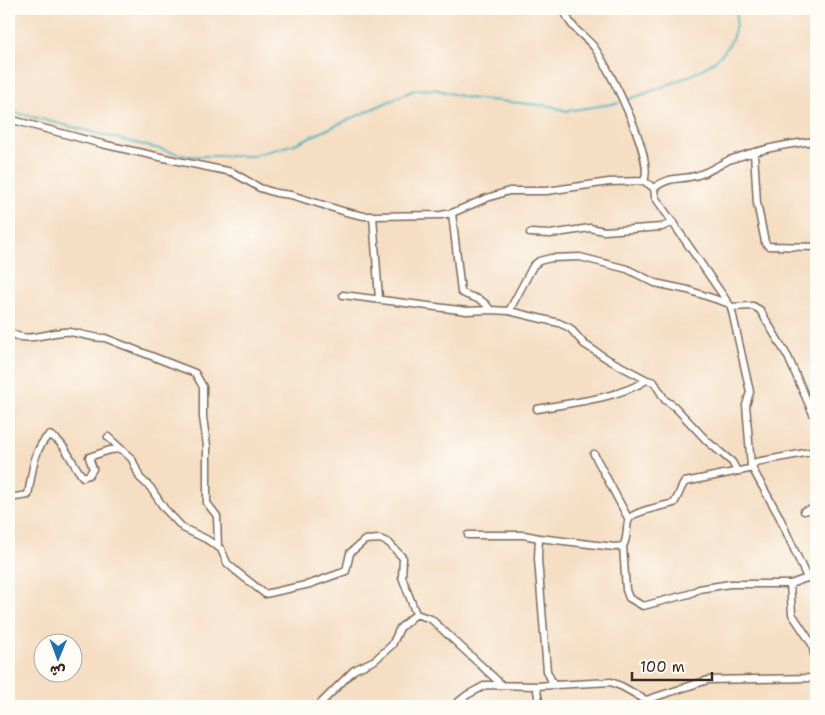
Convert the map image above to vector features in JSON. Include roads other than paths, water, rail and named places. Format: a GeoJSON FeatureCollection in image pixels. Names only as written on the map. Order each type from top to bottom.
{"type":"FeatureCollection","features":[{"type":"Feature","properties":{"kind":"street"},"geometry":{"type":"LineString","coordinates":[[562,9],[570,22],[594,47],[624,102],[646,159],[647,176],[644,181]]}},
{"type":"Feature","properties":{"kind":"street"},"geometry":{"type":"LineString","coordinates":[[9,120],[121,148],[232,172],[260,188],[276,194],[291,195],[346,212],[373,216],[441,215],[452,213],[509,191],[547,191],[609,182],[644,181],[654,188],[655,197],[729,305],[750,392],[746,404],[751,466],[779,516],[807,578]]}},
{"type":"Feature","properties":{"kind":"street"},"geometry":{"type":"LineString","coordinates":[[654,188],[673,178],[690,178],[728,161],[772,146],[816,141]]}},
{"type":"Feature","properties":{"kind":"street"},"geometry":{"type":"LineString","coordinates":[[754,152],[757,202],[765,242],[768,246],[779,248],[816,247]]}},
{"type":"Feature","properties":{"kind":"street"},"geometry":{"type":"LineString","coordinates":[[452,213],[461,292],[479,298],[487,304],[490,310]]}},
{"type":"Feature","properties":{"kind":"street"},"geometry":{"type":"LineString","coordinates":[[373,216],[379,299]]}},
{"type":"Feature","properties":{"kind":"street"},"geometry":{"type":"LineString","coordinates":[[530,233],[550,234],[590,228],[604,231],[662,227],[673,222]]}},
{"type":"Feature","properties":{"kind":"street"},"geometry":{"type":"LineString","coordinates":[[509,311],[533,266],[539,261],[565,257],[580,257],[627,269],[654,283],[688,290],[729,305],[753,306],[760,310],[788,357],[810,407],[816,416]]}},
{"type":"Feature","properties":{"kind":"street"},"geometry":{"type":"LineString","coordinates":[[342,295],[467,311],[509,311],[559,323],[570,328],[584,344],[609,360],[654,382],[665,400],[674,406],[707,441],[732,462],[737,471]]}},
{"type":"Feature","properties":{"kind":"street"},"geometry":{"type":"LineString","coordinates":[[9,331],[12,334],[28,338],[69,332],[91,338],[104,338],[195,373],[203,387],[203,417],[207,446],[207,503],[217,516],[218,547]]}},
{"type":"Feature","properties":{"kind":"street"},"geometry":{"type":"LineString","coordinates":[[537,409],[603,396],[636,387],[647,380]]}},
{"type":"Feature","properties":{"kind":"street"},"geometry":{"type":"LineString","coordinates":[[9,498],[28,494],[36,457],[42,440],[49,435],[58,439],[83,477],[89,475],[93,470],[89,457],[110,450],[121,450]]}},
{"type":"Feature","properties":{"kind":"street"},"geometry":{"type":"LineString","coordinates":[[108,437],[132,459],[140,478],[150,487],[164,508],[183,528],[221,549],[227,563],[266,594],[310,584],[346,572],[350,553],[365,540],[380,539],[389,542],[403,558],[402,577],[416,614]]}},
{"type":"Feature","properties":{"kind":"street"},"geometry":{"type":"LineString","coordinates":[[816,451],[756,462],[749,469],[685,482],[680,488],[674,503],[634,514],[629,520],[626,540],[623,546],[626,590],[629,598],[643,606],[689,594],[699,589],[730,584],[790,584],[807,578],[816,580]]}},
{"type":"Feature","properties":{"kind":"street"},"geometry":{"type":"LineString","coordinates":[[594,454],[629,520]]}},
{"type":"Feature","properties":{"kind":"street"},"geometry":{"type":"LineString","coordinates":[[804,511],[816,508]]}},
{"type":"Feature","properties":{"kind":"street"},"geometry":{"type":"LineString","coordinates":[[468,536],[524,535],[614,547],[623,546]]}},
{"type":"Feature","properties":{"kind":"street"},"geometry":{"type":"LineString","coordinates":[[539,538],[538,559],[547,671],[553,684]]}},
{"type":"Feature","properties":{"kind":"street"},"geometry":{"type":"LineString","coordinates":[[790,584],[792,614],[812,644],[816,662]]}},
{"type":"Feature","properties":{"kind":"street"},"geometry":{"type":"LineString","coordinates":[[416,614],[431,619],[501,684]]}},
{"type":"Feature","properties":{"kind":"street"},"geometry":{"type":"LineString","coordinates":[[318,706],[354,670],[376,660],[392,645],[400,628],[416,614]]}},
{"type":"Feature","properties":{"kind":"street"},"geometry":{"type":"LineString","coordinates":[[646,700],[708,680],[814,678],[816,675]]}},
{"type":"Feature","properties":{"kind":"street"},"geometry":{"type":"LineString","coordinates":[[453,706],[486,684],[536,686],[610,682],[624,687],[656,706]]}},
{"type":"Feature","properties":{"kind":"street"},"geometry":{"type":"LineString","coordinates":[[536,686],[540,706]]}},
{"type":"Feature","properties":{"kind":"waterway"},"geometry":{"type":"LineString","coordinates":[[627,100],[686,77],[714,61],[725,51],[732,39],[737,9]]}},
{"type":"Feature","properties":{"kind":"waterway"},"geometry":{"type":"LineString","coordinates":[[9,111],[187,156],[252,156],[295,144],[414,90],[434,89],[468,98],[550,106],[567,111],[619,103]]}}]}
